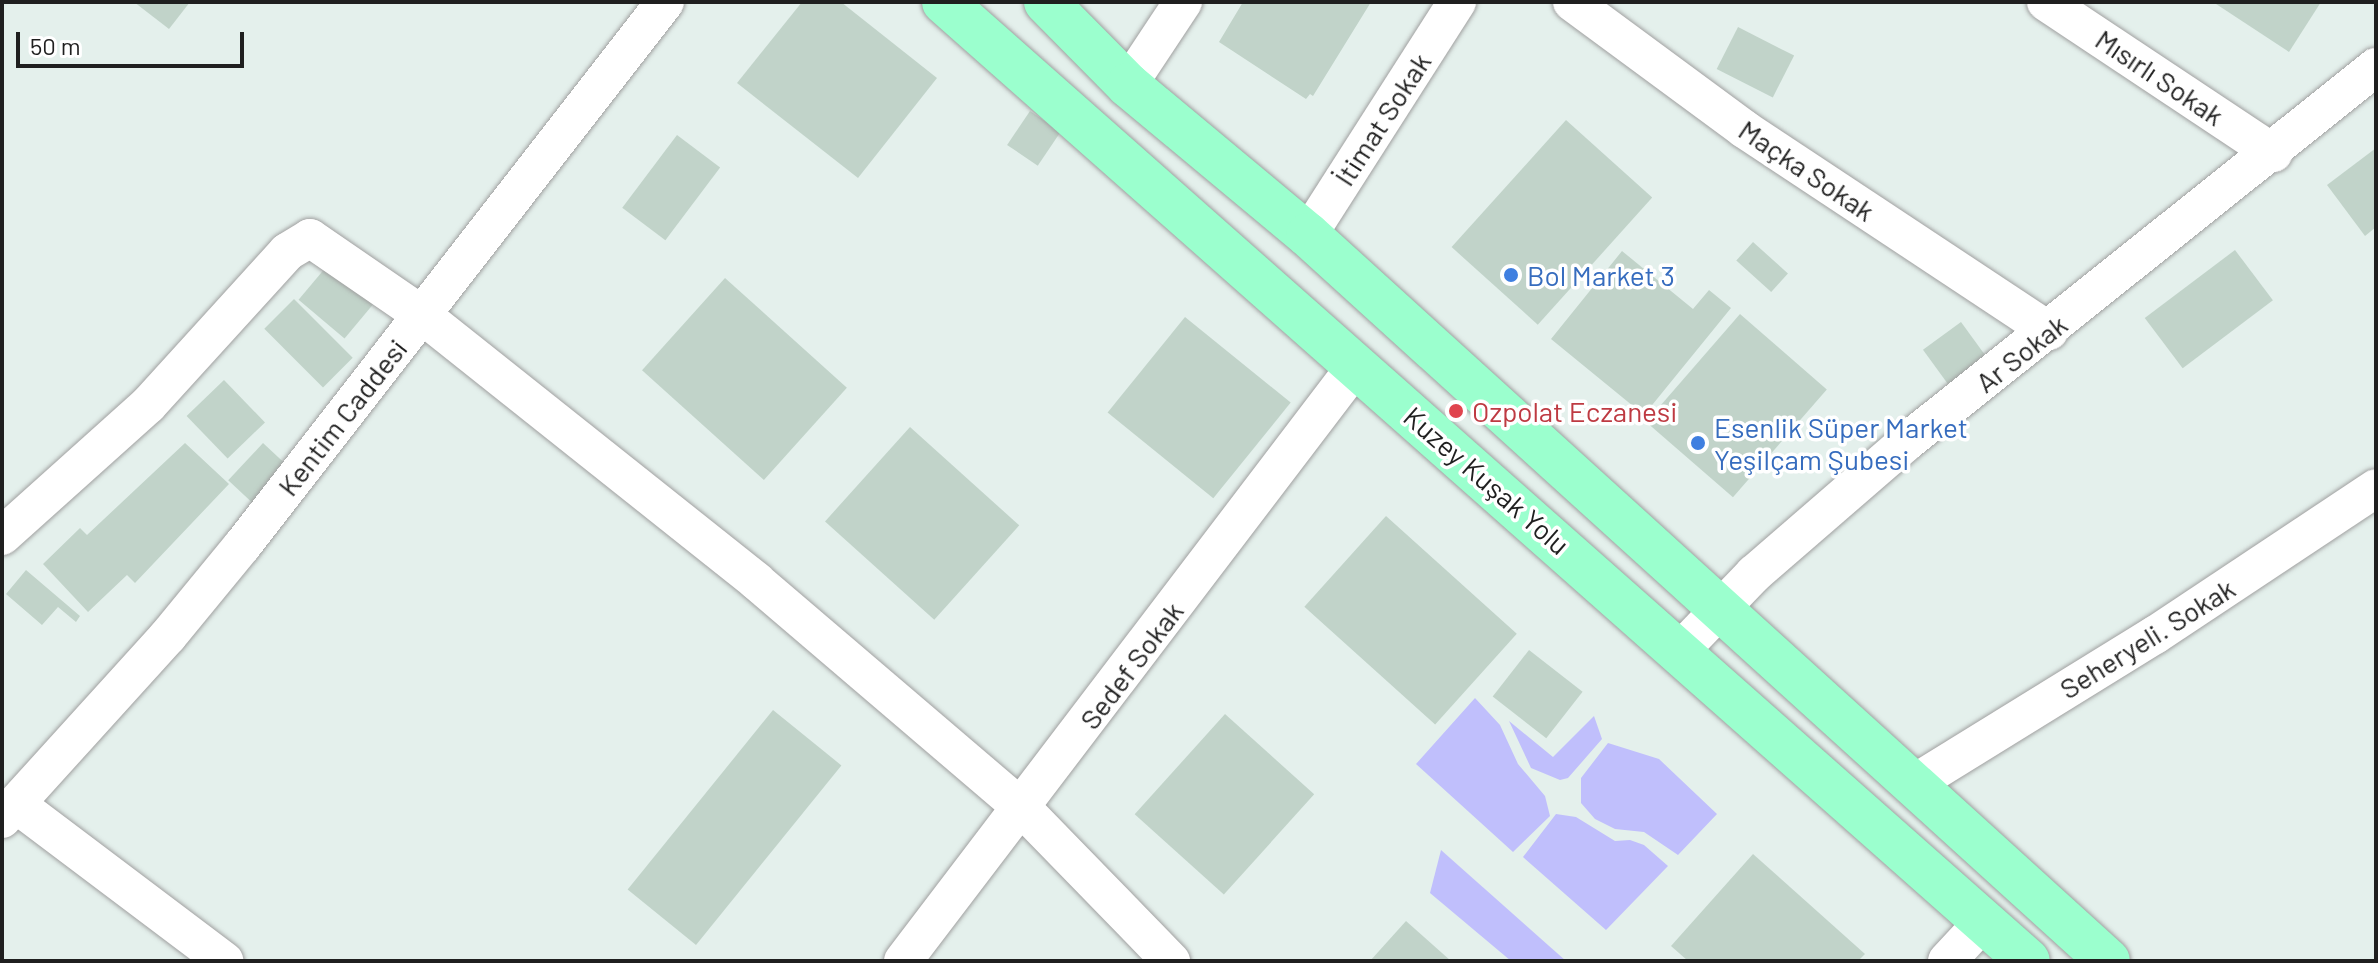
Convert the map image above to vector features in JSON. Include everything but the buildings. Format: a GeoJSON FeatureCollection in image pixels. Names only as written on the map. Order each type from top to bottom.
{"type":"FeatureCollection","features":[{"type":"Feature","properties":{"kind":"main road","name":"Kuzey Kuşak Yolu"},"geometry":{"type":"LineString","coordinates":[[944,2],[1571,553],[1678,653],[2028,961]]}},
{"type":"Feature","properties":{"kind":"main road","name":"Kuzey Kuşak Yolu"},"geometry":{"type":"LineString","coordinates":[[1046,2],[1128,85],[1308,235],[1722,607],[2108,961]]}},
{"type":"Feature","properties":{"kind":"street","name":"Kentim Caddesi"},"geometry":{"type":"LineString","coordinates":[[9,811],[168,636],[665,2]]}},
{"type":"Feature","properties":{"kind":"street"},"geometry":{"type":"LineString","coordinates":[[1128,85],[1183,2]]}},
{"type":"Feature","properties":{"kind":"street","name":"İtimat Sokak"},"geometry":{"type":"LineString","coordinates":[[1308,235],[1457,2]]}},
{"type":"Feature","properties":{"kind":"street","name":"Maçka Sokak"},"geometry":{"type":"LineString","coordinates":[[1572,2],[1744,129],[2049,331]]}},
{"type":"Feature","properties":{"kind":"street","name":"Mısırlı Sokak"},"geometry":{"type":"LineString","coordinates":[[2046,2],[2273,153]]}},
{"type":"Feature","properties":{"kind":"street","name":"Ar Sokak"},"geometry":{"type":"LineString","coordinates":[[1678,653],[1799,533],[1905,443],[2273,153],[2376,67]]}},
{"type":"Feature","properties":{"kind":"street"},"geometry":{"type":"LineString","coordinates":[[2,536],[148,405],[287,252],[310,238],[422,315],[756,581],[1022,808],[1171,961]]}},
{"type":"Feature","properties":{"kind":"street","name":"Sedef Sokak"},"geometry":{"type":"LineString","coordinates":[[903,961],[1356,366]]}},
{"type":"Feature","properties":{"kind":"street","name":"Seheryeli. Sokak"},"geometry":{"type":"LineString","coordinates":[[1915,783],[2155,635],[2376,488]]}},
{"type":"Feature","properties":{"kind":"street"},"geometry":{"type":"LineString","coordinates":[[9,811],[224,961]]}},
{"type":"Feature","properties":{"kind":"street"},"geometry":{"type":"LineString","coordinates":[[1947,961],[1984,921]]}},
{"type":"Feature","properties":{"kind":"shaded area"},"geometry":{"type":"Polygon","coordinates":[[[1475,698],[1500,725],[1518,764],[1545,796],[1550,816],[1513,852],[1416,764],[1475,698]]]}},
{"type":"Feature","properties":{"kind":"shaded area"},"geometry":{"type":"Polygon","coordinates":[[[1594,716],[1602,739],[1568,778],[1560,780],[1531,768],[1509,721],[1553,757],[1594,716]]]}},
{"type":"Feature","properties":{"kind":"shaded area"},"geometry":{"type":"Polygon","coordinates":[[[1608,743],[1659,759],[1717,814],[1678,855],[1644,832],[1615,829],[1595,819],[1581,803],[1581,778],[1608,743]]]}},
{"type":"Feature","properties":{"kind":"shaded area"},"geometry":{"type":"Polygon","coordinates":[[[1556,814],[1576,817],[1615,841],[1630,840],[1644,845],[1668,866],[1606,930],[1523,857],[1556,814]]]}},
{"type":"Feature","properties":{"kind":"shaded area"},"geometry":{"type":"Polygon","coordinates":[[[1441,850],[1566,961],[1511,961],[1430,893],[1441,850]]]}},
{"type":"Feature","properties":{"kind":"place","name":"Bol Market 3"},"geometry":{"type":"Point","coordinates":[1511,275]}},
{"type":"Feature","properties":{"kind":"place","name":"Ozpolat Eczanesi"},"geometry":{"type":"Point","coordinates":[1456,411]}},
{"type":"Feature","properties":{"kind":"place","name":"Esenlik Süper Market Yeşilçam Şubesi"},"geometry":{"type":"Point","coordinates":[1698,443]}}]}
